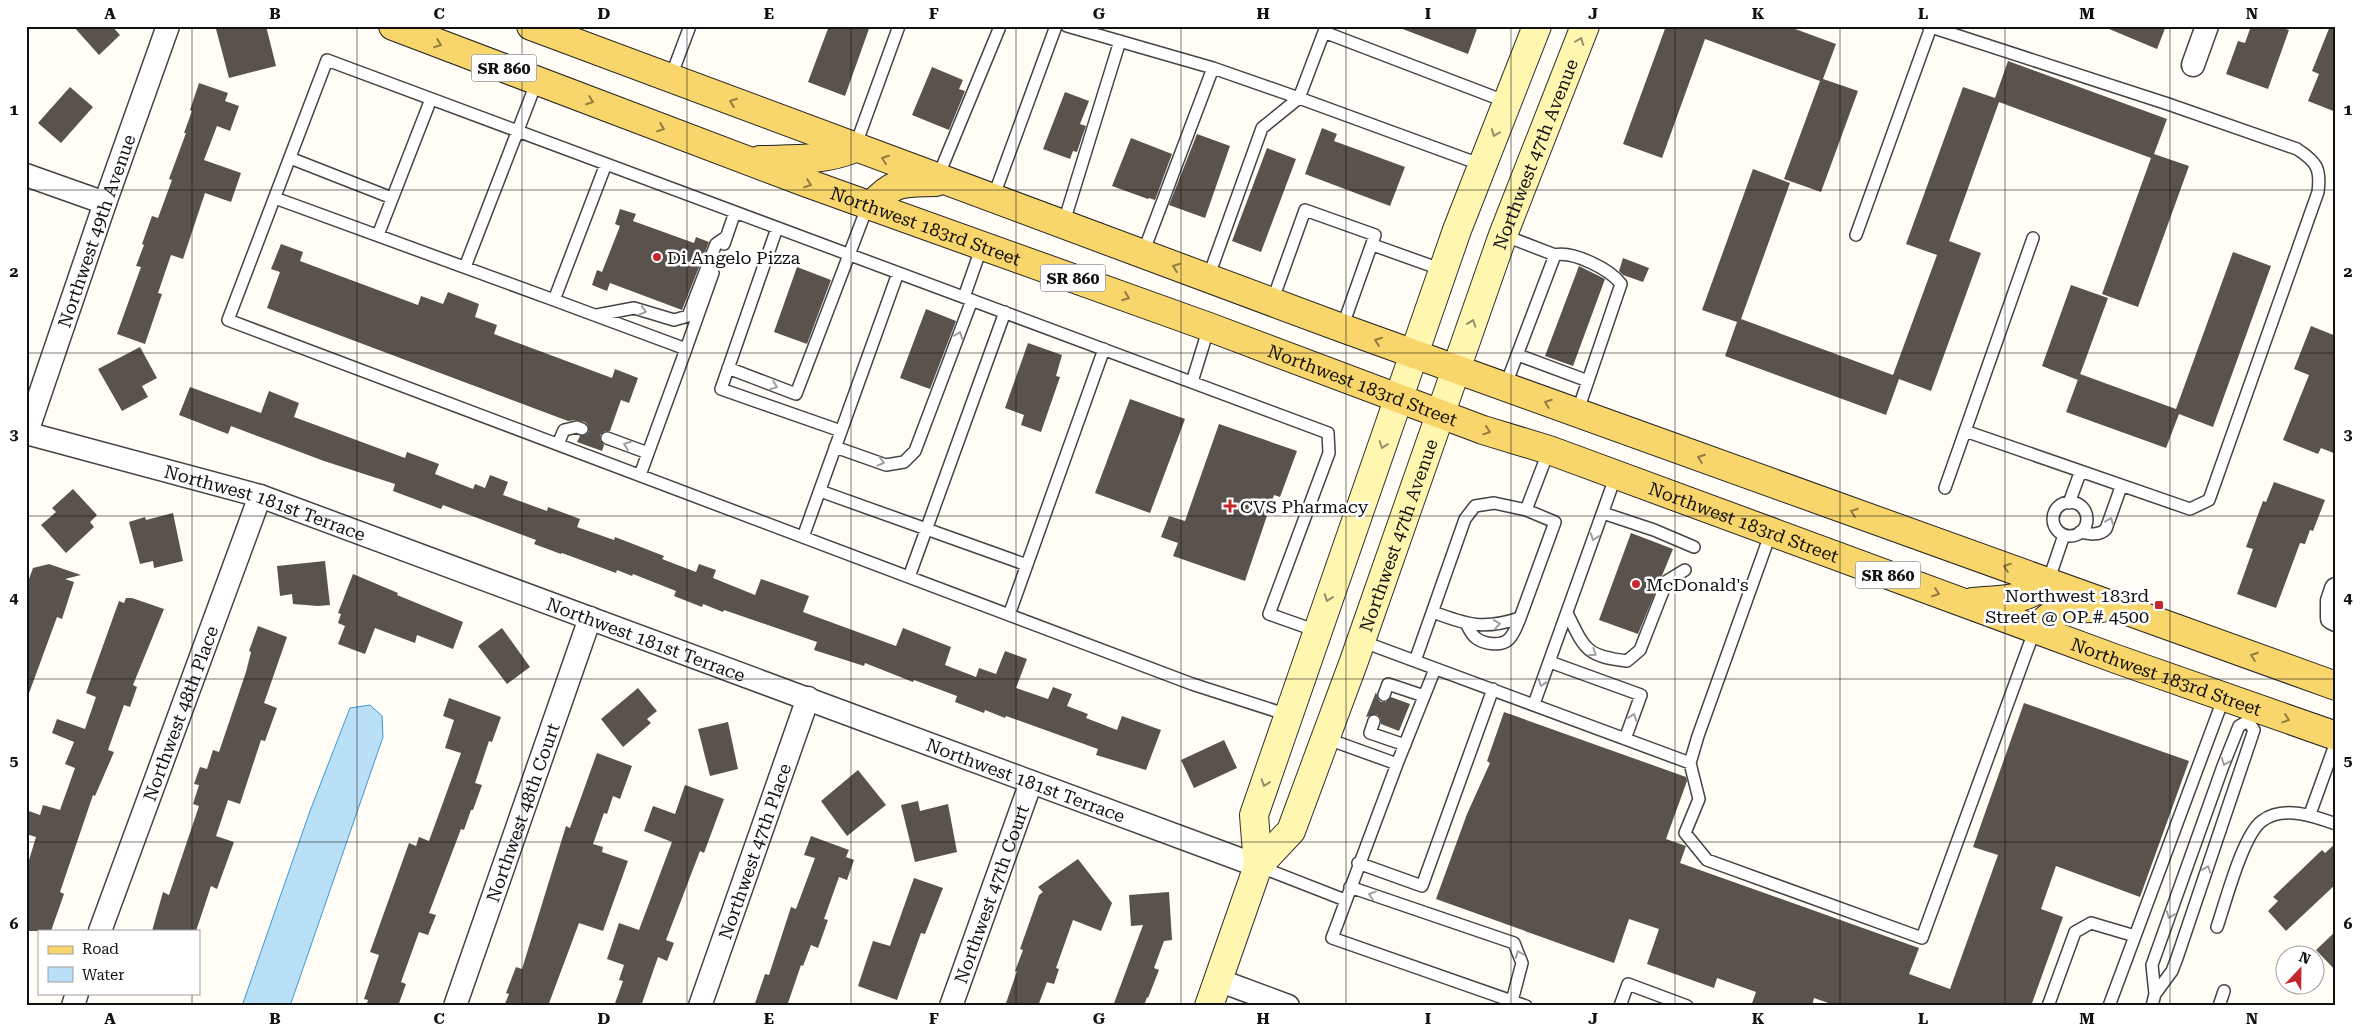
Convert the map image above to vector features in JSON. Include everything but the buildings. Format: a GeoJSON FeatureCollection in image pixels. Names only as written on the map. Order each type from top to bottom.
{"type":"FeatureCollection","features":[{"type":"Feature","properties":{"kind":"main road","name":"Northwest 183rd Street"},"geometry":{"type":"LineString","coordinates":[[393,26],[746,160],[1209,327],[1398,399],[1483,430],[1549,450],[2035,629],[2224,696],[2251,714],[2336,736]]}},
{"type":"Feature","properties":{"kind":"main road","name":"SR 860"},"geometry":{"type":"LineString","coordinates":[[531,26],[563,32],[670,79],[1505,388],[2336,686]]}},
{"type":"Feature","properties":{"kind":"main road","name":"Northwest 47th Avenue"},"geometry":{"type":"LineString","coordinates":[[1258,866],[1254,816],[1443,270],[1537,26]]}},
{"type":"Feature","properties":{"kind":"main road","name":"Northwest 47th Avenue"},"geometry":{"type":"LineString","coordinates":[[1209,1006],[1258,866],[1291,830],[1361,641],[1503,236],[1585,26]]}},
{"type":"Feature","properties":{"kind":"main road"},"geometry":{"type":"LineString","coordinates":[[746,160],[817,159],[838,155],[855,148]]}},
{"type":"Feature","properties":{"kind":"main road"},"geometry":{"type":"LineString","coordinates":[[869,205],[885,190],[902,183],[942,180]]}},
{"type":"Feature","properties":{"kind":"main road"},"geometry":{"type":"LineString","coordinates":[[1964,603],[2019,598],[2036,592],[2048,582]]}},
{"type":"Feature","properties":{"kind":"main road"},"geometry":{"type":"LineString","coordinates":[[2035,629],[2045,619],[2064,608],[2118,607]]}},
{"type":"Feature","properties":{"kind":"street","name":"Northwest 49th Avenue"},"geometry":{"type":"LineString","coordinates":[[26,434],[168,26]]}},
{"type":"Feature","properties":{"kind":"street"},"geometry":{"type":"LineString","coordinates":[[2194,65],[2207,26]]}},
{"type":"Feature","properties":{"kind":"street"},"geometry":{"type":"LineString","coordinates":[[26,175],[105,203]]}},
{"type":"Feature","properties":{"kind":"street","name":"Northwest 181st Terrace"},"geometry":{"type":"LineString","coordinates":[[26,434],[260,496],[1258,866]]}},
{"type":"Feature","properties":{"kind":"street","name":"Northwest 48th Place"},"geometry":{"type":"LineString","coordinates":[[100,930],[260,496]]}},
{"type":"Feature","properties":{"kind":"street"},"geometry":{"type":"LineString","coordinates":[[2336,589],[2332,601],[2332,618],[2336,620]]}},
{"type":"Feature","properties":{"kind":"street","name":"Northwest 48th Court"},"geometry":{"type":"LineString","coordinates":[[455,1006],[590,618]]}},
{"type":"Feature","properties":{"kind":"street","name":"Northwest 47th Place"},"geometry":{"type":"LineString","coordinates":[[700,1006],[808,698]]}},
{"type":"Feature","properties":{"kind":"street","name":"Northwest 47th Court"},"geometry":{"type":"LineString","coordinates":[[951,1006],[1030,782]]}},
{"type":"Feature","properties":{"kind":"street"},"geometry":{"type":"LineString","coordinates":[[1218,980],[1288,1006]]}},
{"type":"Feature","properties":{"kind":"street"},"geometry":{"type":"LineString","coordinates":[[73,1006],[78,994]]}},
{"type":"Feature","properties":{"kind":"lane"},"geometry":{"type":"LineString","coordinates":[[670,79],[690,26]]}},
{"type":"Feature","properties":{"kind":"lane"},"geometry":{"type":"LineString","coordinates":[[855,148],[899,26]]}},
{"type":"Feature","properties":{"kind":"lane"},"geometry":{"type":"LineString","coordinates":[[992,199],[1056,26]]}},
{"type":"Feature","properties":{"kind":"lane"},"geometry":{"type":"LineString","coordinates":[[1067,26],[1213,68],[1482,165]]}},
{"type":"Feature","properties":{"kind":"lane"},"geometry":{"type":"LineString","coordinates":[[1856,235],[1929,27],[2149,97],[2297,150],[2312,159],[2320,176],[2318,192],[2209,500],[2190,509],[1965,431]]}},
{"type":"Feature","properties":{"kind":"lane"},"geometry":{"type":"LineString","coordinates":[[942,180],[998,29]]}},
{"type":"Feature","properties":{"kind":"lane"},"geometry":{"type":"LineString","coordinates":[[1208,278],[1262,128],[1299,98],[1321,29],[1507,102]]}},
{"type":"Feature","properties":{"kind":"lane"},"geometry":{"type":"LineString","coordinates":[[1063,225],[1120,41]]}},
{"type":"Feature","properties":{"kind":"lane"},"geometry":{"type":"LineString","coordinates":[[1288,715],[1192,684],[228,320],[327,60],[1328,433],[1329,453],[1270,614],[1317,631]]}},
{"type":"Feature","properties":{"kind":"lane"},"geometry":{"type":"LineString","coordinates":[[1142,254],[1213,68]]}},
{"type":"Feature","properties":{"kind":"lane"},"geometry":{"type":"LineString","coordinates":[[465,267],[537,81]]}},
{"type":"Feature","properties":{"kind":"lane"},"geometry":{"type":"LineString","coordinates":[[378,235],[431,98]]}},
{"type":"Feature","properties":{"kind":"lane"},"geometry":{"type":"LineString","coordinates":[[290,158],[392,198]]}},
{"type":"Feature","properties":{"kind":"lane"},"geometry":{"type":"LineString","coordinates":[[554,300],[606,164]]}},
{"type":"Feature","properties":{"kind":"lane"},"geometry":{"type":"LineString","coordinates":[[275,198],[686,349]]}},
{"type":"Feature","properties":{"kind":"lane"},"geometry":{"type":"LineString","coordinates":[[728,368],[796,394],[869,205]]}},
{"type":"Feature","properties":{"kind":"lane"},"geometry":{"type":"LineString","coordinates":[[1272,302],[1305,210],[1375,235],[1342,328]]}},
{"type":"Feature","properties":{"kind":"lane"},"geometry":{"type":"LineString","coordinates":[[640,475],[735,212]]}},
{"type":"Feature","properties":{"kind":"lane"},"geometry":{"type":"LineString","coordinates":[[778,228],[721,389],[841,431]]}},
{"type":"Feature","properties":{"kind":"lane"},"geometry":{"type":"LineString","coordinates":[[1503,236],[1555,255],[1563,254],[1607,270],[1621,284],[1577,414]]}},
{"type":"Feature","properties":{"kind":"lane"},"geometry":{"type":"LineString","coordinates":[[596,315],[634,308],[674,320],[688,316],[716,244],[726,237]]}},
{"type":"Feature","properties":{"kind":"lane"},"geometry":{"type":"LineString","coordinates":[[1945,488],[2033,238]]}},
{"type":"Feature","properties":{"kind":"lane"},"geometry":{"type":"LineString","coordinates":[[1372,245],[1443,270]]}},
{"type":"Feature","properties":{"kind":"lane"},"geometry":{"type":"LineString","coordinates":[[835,447],[886,465],[904,462],[915,451],[968,299],[982,246]]}},
{"type":"Feature","properties":{"kind":"lane"},"geometry":{"type":"LineString","coordinates":[[1505,388],[1555,255]]}},
{"type":"Feature","properties":{"kind":"lane"},"geometry":{"type":"LineString","coordinates":[[803,537],[898,273]]}},
{"type":"Feature","properties":{"kind":"lane"},"geometry":{"type":"LineString","coordinates":[[909,577],[1005,312]]}},
{"type":"Feature","properties":{"kind":"lane"},"geometry":{"type":"LineString","coordinates":[[1192,382],[1209,327]]}},
{"type":"Feature","properties":{"kind":"lane"},"geometry":{"type":"LineString","coordinates":[[1009,615],[1104,349]]}},
{"type":"Feature","properties":{"kind":"lane"},"geometry":{"type":"LineString","coordinates":[[1518,354],[1588,381]]}},
{"type":"Feature","properties":{"kind":"lane"},"geometry":{"type":"LineString","coordinates":[[558,444],[564,430],[577,427],[582,429]]}},
{"type":"Feature","properties":{"kind":"lane"},"geometry":{"type":"LineString","coordinates":[[607,438],[648,453]]}},
{"type":"Feature","properties":{"kind":"lane"},"geometry":{"type":"LineString","coordinates":[[1526,510],[1549,450]]}},
{"type":"Feature","properties":{"kind":"lane"},"geometry":{"type":"LineString","coordinates":[[2069,503],[2080,472]]}},
{"type":"Feature","properties":{"kind":"lane"},"geometry":{"type":"LineString","coordinates":[[1534,704],[1616,475]]}},
{"type":"Feature","properties":{"kind":"lane"},"geometry":{"type":"LineString","coordinates":[[2080,532],[2090,535],[2106,529],[2122,486]]}},
{"type":"Feature","properties":{"kind":"lane"},"geometry":{"type":"LineString","coordinates":[[820,491],[1027,565]]}},
{"type":"Feature","properties":{"kind":"lane"},"geometry":{"type":"LineString","coordinates":[[1415,661],[1465,519],[1475,506],[1494,503],[1526,510],[1555,522],[1520,618],[1508,641],[1500,644],[1489,643],[1475,637],[1467,624]]}},
{"type":"Feature","properties":{"kind":"lane"},"geometry":{"type":"LineString","coordinates":[[2069,503],[2078,504],[2086,512],[2086,523],[2080,532],[2070,536],[2064,535],[2056,528],[2053,518],[2058,508],[2069,503]]}},
{"type":"Feature","properties":{"kind":"lane"},"geometry":{"type":"LineString","coordinates":[[1603,513],[1654,530],[1694,547]]}},
{"type":"Feature","properties":{"kind":"lane"},"geometry":{"type":"LineString","coordinates":[[1771,532],[1690,763],[1699,798],[1685,833],[1707,860],[1922,938],[2035,629]]}},
{"type":"Feature","properties":{"kind":"lane"},"geometry":{"type":"LineString","coordinates":[[2048,582],[2064,535]]}},
{"type":"Feature","properties":{"kind":"lane"},"geometry":{"type":"LineString","coordinates":[[1567,613],[1583,646],[1600,658],[1627,661],[1640,650],[1668,581],[1685,570]]}},
{"type":"Feature","properties":{"kind":"lane"},"geometry":{"type":"LineString","coordinates":[[1433,612],[1467,624],[1491,625],[1520,618]]}},
{"type":"Feature","properties":{"kind":"lane"},"geometry":{"type":"LineString","coordinates":[[1361,641],[1690,763]]}},
{"type":"Feature","properties":{"kind":"lane"},"geometry":{"type":"LineString","coordinates":[[1550,662],[1641,695],[1625,739]]}},
{"type":"Feature","properties":{"kind":"lane"},"geometry":{"type":"LineString","coordinates":[[1435,669],[1358,864],[1332,938],[1526,1006]]}},
{"type":"Feature","properties":{"kind":"lane"},"geometry":{"type":"LineString","coordinates":[[1384,695],[1388,684],[1424,696]]}},
{"type":"Feature","properties":{"kind":"lane"},"geometry":{"type":"LineString","coordinates":[[1358,864],[1422,886],[1493,689]]}},
{"type":"Feature","properties":{"kind":"lane"},"geometry":{"type":"LineString","coordinates":[[2109,1006],[2224,696]]}},
{"type":"Feature","properties":{"kind":"lane"},"geometry":{"type":"LineString","coordinates":[[2155,994],[2172,971],[2183,939],[2254,730],[2251,714]]}},
{"type":"Feature","properties":{"kind":"lane"},"geometry":{"type":"LineString","coordinates":[[2152,1006],[2155,994],[2152,965],[2223,766],[2240,726],[2251,714]]}},
{"type":"Feature","properties":{"kind":"lane"},"geometry":{"type":"LineString","coordinates":[[1374,721],[1370,733],[1405,745]]}},
{"type":"Feature","properties":{"kind":"lane"},"geometry":{"type":"LineString","coordinates":[[1325,738],[1397,764]]}},
{"type":"Feature","properties":{"kind":"lane"},"geometry":{"type":"LineString","coordinates":[[2310,814],[2336,742]]}},
{"type":"Feature","properties":{"kind":"lane"},"geometry":{"type":"LineString","coordinates":[[2217,927],[2247,841],[2262,821],[2284,812],[2310,814],[2336,824]]}},
{"type":"Feature","properties":{"kind":"lane"},"geometry":{"type":"LineString","coordinates":[[1258,866],[1345,900]]}},
{"type":"Feature","properties":{"kind":"lane"},"geometry":{"type":"LineString","coordinates":[[1350,887],[1514,943],[1522,963],[1512,1000]]}},
{"type":"Feature","properties":{"kind":"lane"},"geometry":{"type":"LineString","coordinates":[[2048,1006],[2075,932],[2091,923],[2135,936]]}},
{"type":"Feature","properties":{"kind":"lane"},"geometry":{"type":"LineString","coordinates":[[1620,1006],[1628,984],[1687,1006]]}},
{"type":"Feature","properties":{"kind":"lane"},"geometry":{"type":"LineString","coordinates":[[2219,1006],[2224,991]]}},
{"type":"Feature","properties":{"kind":"water"},"geometry":{"type":"Polygon","coordinates":[[[370,705],[382,716],[383,737],[290,1006],[242,1006],[310,811],[350,708],[370,705]]]}},
{"type":"Feature","properties":{"kind":"place","name":"Di Angelo Pizza"},"geometry":{"type":"Point","coordinates":[657,257]}},
{"type":"Feature","properties":{"kind":"place","name":"CVS Pharmacy"},"geometry":{"type":"Point","coordinates":[1230,506]}},
{"type":"Feature","properties":{"kind":"place","name":"McDonald's"},"geometry":{"type":"Point","coordinates":[1636,584]}},
{"type":"Feature","properties":{"kind":"place","name":"Northwest 183rd Street @ OP # 4500"},"geometry":{"type":"Point","coordinates":[2159,605]}}]}
